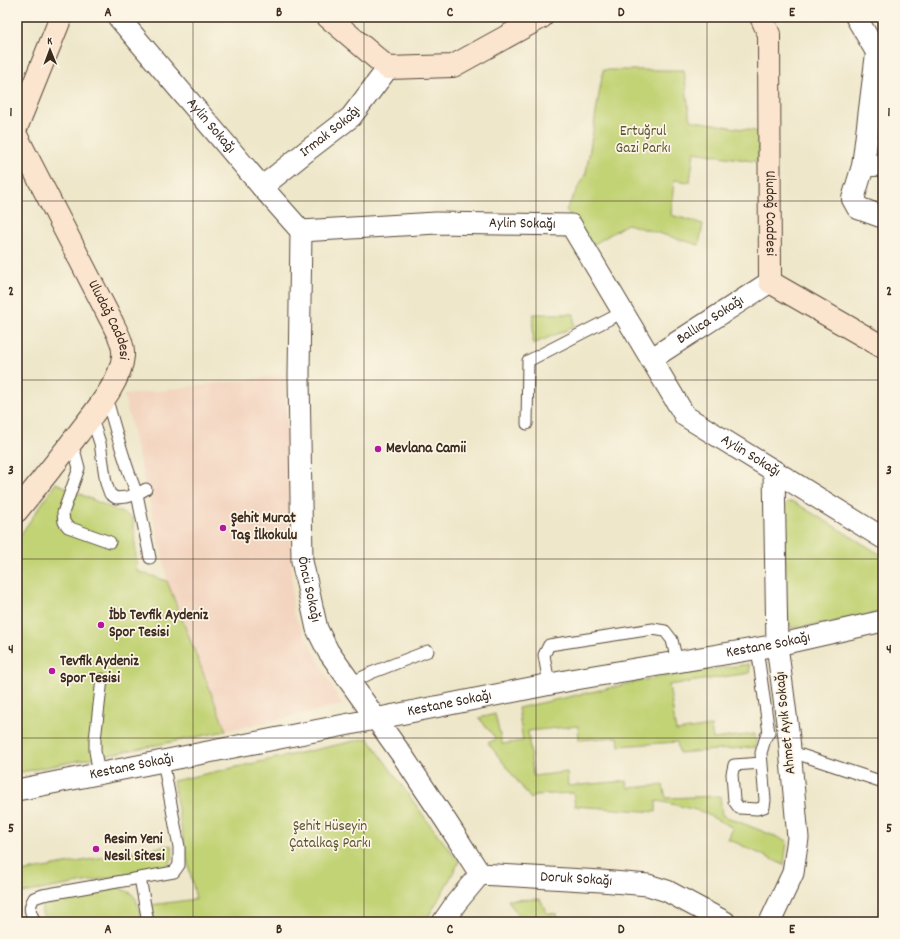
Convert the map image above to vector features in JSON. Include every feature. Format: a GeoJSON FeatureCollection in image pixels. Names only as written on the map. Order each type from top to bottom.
{"type":"FeatureCollection","features":[{"type":"Feature","properties":{"kind":"main road"},"geometry":{"type":"LineString","coordinates":[[17,126],[61,17]]}},
{"type":"Feature","properties":{"kind":"main road"},"geometry":{"type":"LineString","coordinates":[[328,17],[388,68],[453,66],[542,17]]}},
{"type":"Feature","properties":{"kind":"main road","name":"Uludağ Caddesi"},"geometry":{"type":"LineString","coordinates":[[761,17],[769,34],[770,282]]}},
{"type":"Feature","properties":{"kind":"main road","name":"Uludağ Caddesi"},"geometry":{"type":"LineString","coordinates":[[17,137],[122,343],[123,355],[122,365],[116,380],[106,396],[69,446],[17,511]]}},
{"type":"Feature","properties":{"kind":"main road"},"geometry":{"type":"LineString","coordinates":[[770,282],[883,347]]}},
{"type":"Feature","properties":{"kind":"street","name":"Aylin Sokağı"},"geometry":{"type":"LineString","coordinates":[[118,17],[301,231],[436,223],[571,225],[685,416],[883,538]]}},
{"type":"Feature","properties":{"kind":"street"},"geometry":{"type":"LineString","coordinates":[[856,17],[878,53]]}},
{"type":"Feature","properties":{"kind":"street"},"geometry":{"type":"LineString","coordinates":[[873,17],[878,53],[873,165],[853,199],[858,208],[883,217]]}},
{"type":"Feature","properties":{"kind":"street","name":"Irmak Sokağı"},"geometry":{"type":"LineString","coordinates":[[262,187],[351,117],[388,68]]}},
{"type":"Feature","properties":{"kind":"street","name":"Öncü Sokağı"},"geometry":{"type":"LineString","coordinates":[[301,231],[299,376],[302,561],[317,629],[328,650],[446,821],[480,874]]}},
{"type":"Feature","properties":{"kind":"street","name":"Ballıca Sokağı"},"geometry":{"type":"LineString","coordinates":[[651,359],[770,282]]}},
{"type":"Feature","properties":{"kind":"street","name":"Ahmet Ayık Sokağı"},"geometry":{"type":"LineString","coordinates":[[770,922],[794,873],[798,838],[778,644],[774,471]]}},
{"type":"Feature","properties":{"kind":"street","name":"Kestane Sokağı"},"geometry":{"type":"LineString","coordinates":[[17,790],[549,684],[778,644],[883,621]]}},
{"type":"Feature","properties":{"kind":"street"},"geometry":{"type":"LineString","coordinates":[[443,922],[456,903],[480,874]]}},
{"type":"Feature","properties":{"kind":"street","name":"Doruk Sokağı"},"geometry":{"type":"LineString","coordinates":[[480,874],[648,885],[667,891],[725,922]]}},
{"type":"Feature","properties":{"kind":"lane"},"geometry":{"type":"LineString","coordinates":[[527,424],[528,361],[623,312]]}},
{"type":"Feature","properties":{"kind":"lane"},"geometry":{"type":"LineString","coordinates":[[106,396],[118,442],[132,481],[142,491],[150,558]]}},
{"type":"Feature","properties":{"kind":"lane"},"geometry":{"type":"LineString","coordinates":[[92,416],[100,443],[106,483],[110,494],[116,498],[127,497],[142,491]]}},
{"type":"Feature","properties":{"kind":"lane"},"geometry":{"type":"LineString","coordinates":[[69,446],[75,454],[79,468],[63,513],[64,522],[68,527],[110,542]]}},
{"type":"Feature","properties":{"kind":"lane"},"geometry":{"type":"LineString","coordinates":[[549,684],[544,655],[549,645],[559,643],[653,629],[665,631],[672,640],[677,662]]}},
{"type":"Feature","properties":{"kind":"lane"},"geometry":{"type":"LineString","coordinates":[[757,648],[769,733],[766,736],[761,753],[762,763],[765,800],[764,807],[757,809],[739,808],[734,801],[732,789],[732,774],[734,765],[762,763]]}},
{"type":"Feature","properties":{"kind":"lane"},"geometry":{"type":"LineString","coordinates":[[351,683],[371,673],[428,651]]}},
{"type":"Feature","properties":{"kind":"lane"},"geometry":{"type":"LineString","coordinates":[[99,774],[95,751],[95,740],[102,679]]}},
{"type":"Feature","properties":{"kind":"lane"},"geometry":{"type":"LineString","coordinates":[[790,751],[883,782]]}},
{"type":"Feature","properties":{"kind":"lane"},"geometry":{"type":"LineString","coordinates":[[35,922],[31,914],[30,905],[34,898],[43,895],[174,872],[179,866],[179,847],[163,761]]}},
{"type":"Feature","properties":{"kind":"lane"},"geometry":{"type":"LineString","coordinates":[[140,878],[148,922]]}},
{"type":"Feature","properties":{"kind":"shaded area","name":"Şehit Murat Taş İlkokulu"},"geometry":{"type":"Polygon","coordinates":[[[285,375],[293,613],[342,705],[226,731],[167,581],[165,567],[124,395],[285,375]]]}},
{"type":"Feature","properties":{"kind":"green space","name":"Ertuğrul Gazi Parkı"},"geometry":{"type":"Polygon","coordinates":[[[603,70],[684,70],[690,120],[760,132],[758,162],[694,152],[690,182],[674,180],[671,215],[703,224],[699,245],[627,224],[593,245],[566,210],[586,173],[603,70]]]}},
{"type":"Feature","properties":{"kind":"green space"},"geometry":{"type":"Polygon","coordinates":[[[533,314],[574,314],[574,327],[533,344],[533,314]]]}},
{"type":"Feature","properties":{"kind":"green space","name":"İbb Tevfik Aydeniz Spor Tesisi"},"geometry":{"type":"Polygon","coordinates":[[[56,483],[133,518],[137,571],[167,581],[226,731],[17,773],[17,540],[56,483]]]}},
{"type":"Feature","properties":{"kind":"green space"},"geometry":{"type":"Polygon","coordinates":[[[788,502],[794,502],[883,556],[883,612],[828,623],[791,628],[787,616],[784,506],[788,502]]]}},
{"type":"Feature","properties":{"kind":"green space"},"geometry":{"type":"Polygon","coordinates":[[[749,664],[750,673],[669,685],[676,731],[711,726],[713,739],[755,734],[756,747],[679,753],[677,742],[619,746],[618,737],[579,740],[578,726],[528,731],[533,776],[567,772],[568,786],[627,781],[628,788],[663,785],[666,798],[720,796],[722,815],[787,841],[784,865],[728,839],[733,828],[700,811],[656,801],[656,812],[575,806],[573,793],[535,795],[531,799],[488,743],[496,739],[479,718],[495,714],[502,744],[523,741],[518,708],[660,677],[749,664]]]}},
{"type":"Feature","properties":{"kind":"green space","name":"Şehit Hüseyin Çatalkaş Parkı"},"geometry":{"type":"Polygon","coordinates":[[[368,738],[428,822],[459,862],[425,922],[154,922],[151,905],[196,899],[186,854],[173,781],[368,738]]]}},
{"type":"Feature","properties":{"kind":"green space"},"geometry":{"type":"Polygon","coordinates":[[[171,845],[173,852],[172,858],[164,868],[17,894],[17,874],[21,872],[171,845]]]}},
{"type":"Feature","properties":{"kind":"green space"},"geometry":{"type":"Polygon","coordinates":[[[117,887],[131,893],[136,899],[140,912],[138,922],[48,922],[43,916],[42,906],[48,897],[117,887]]]}},
{"type":"Feature","properties":{"kind":"green space"},"geometry":{"type":"Polygon","coordinates":[[[540,899],[547,913],[557,914],[557,922],[522,922],[508,900],[540,899]]]}},
{"type":"Feature","properties":{"kind":"place","name":"Mevlana Camii"},"geometry":{"type":"Point","coordinates":[378,449]}},
{"type":"Feature","properties":{"kind":"place","name":"Şehit Murat Taş İlkokulu"},"geometry":{"type":"Point","coordinates":[223,528]}},
{"type":"Feature","properties":{"kind":"place","name":"İbb Tevfik Aydeniz Spor Tesisi"},"geometry":{"type":"Point","coordinates":[101,625]}},
{"type":"Feature","properties":{"kind":"place","name":"Tevfik Aydeniz Spor Tesisi"},"geometry":{"type":"Point","coordinates":[52,671]}},
{"type":"Feature","properties":{"kind":"place","name":"Resim Yeni Nesil Sitesi"},"geometry":{"type":"Point","coordinates":[96,849]}}]}
